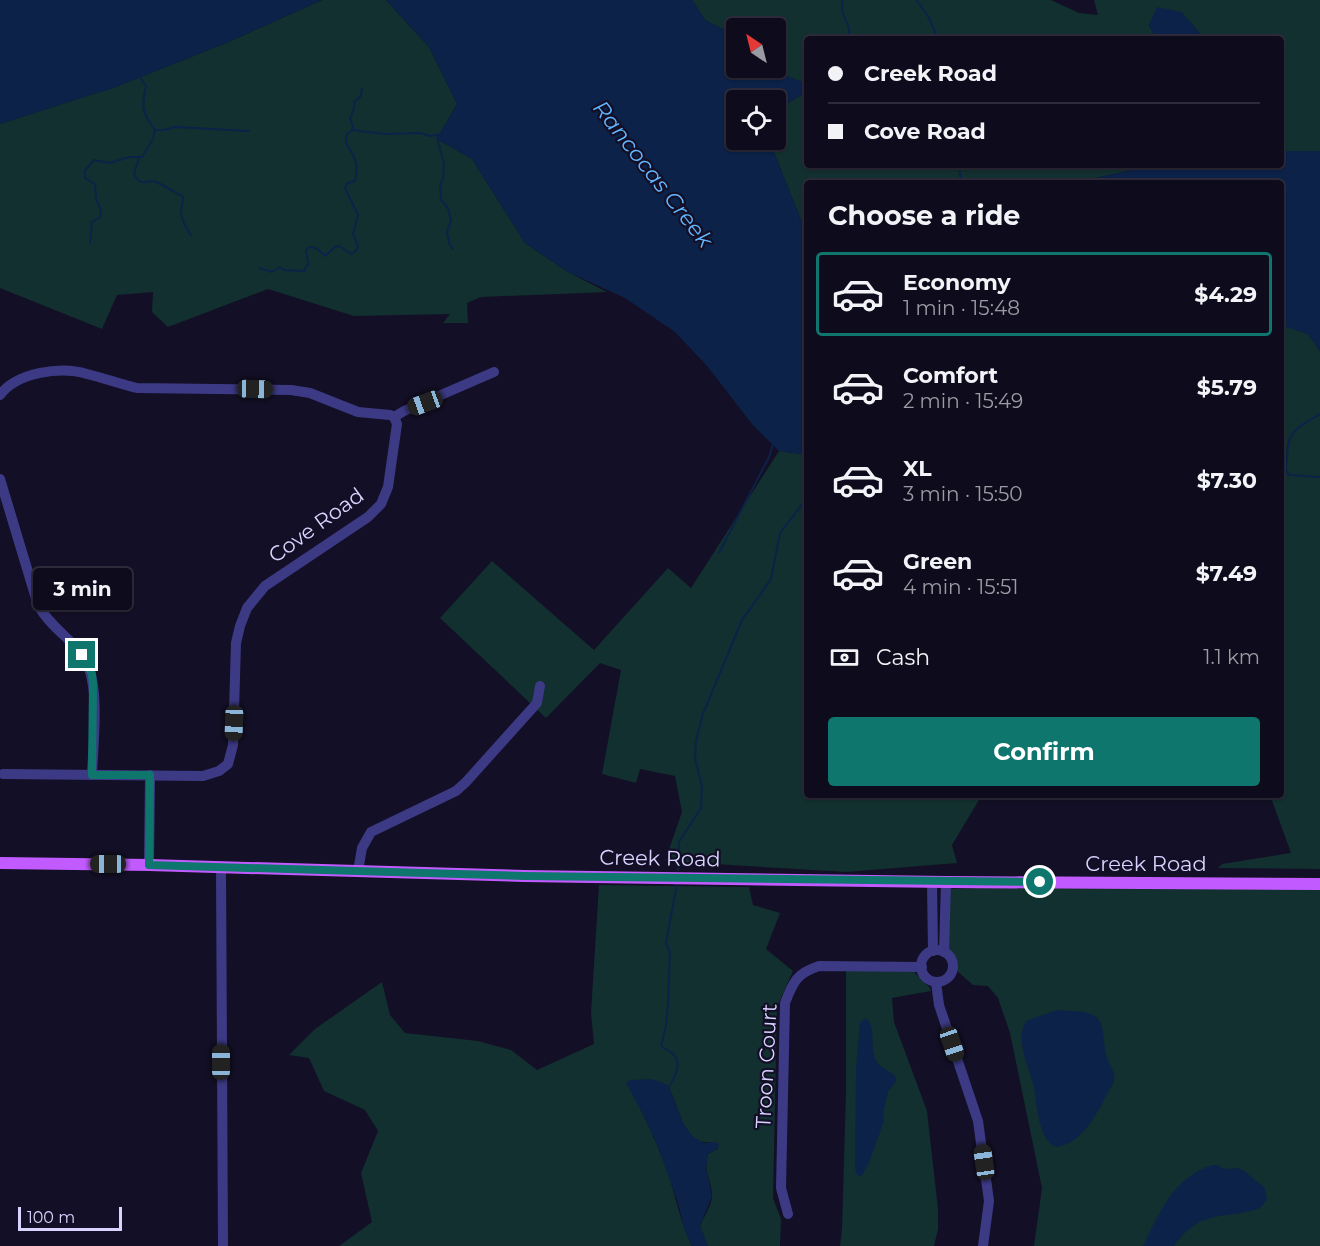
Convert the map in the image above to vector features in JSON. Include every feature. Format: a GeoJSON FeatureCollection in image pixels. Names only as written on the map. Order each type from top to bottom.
{"type":"FeatureCollection","features":[{"type":"Feature","properties":{"kind":"main road","name":"Creek Road"},"geometry":{"type":"LineString","coordinates":[[0,863],[524,876],[932,882],[1320,884]]}},
{"type":"Feature","properties":{"kind":"street"},"geometry":{"type":"LineString","coordinates":[[0,395],[14,381],[30,375],[49,372],[78,372],[116,384],[137,387],[291,390],[310,393],[358,412],[394,417],[494,372]]}},
{"type":"Feature","properties":{"kind":"street","name":"Cove Road"},"geometry":{"type":"LineString","coordinates":[[3,774],[202,776],[219,771],[228,764],[233,746],[236,644],[247,608],[265,586],[368,517],[381,504],[388,487],[397,430],[394,417]]}},
{"type":"Feature","properties":{"kind":"street"},"geometry":{"type":"LineString","coordinates":[[0,479],[38,605],[45,617],[82,655],[92,674],[94,705],[92,775]]}},
{"type":"Feature","properties":{"kind":"street"},"geometry":{"type":"LineString","coordinates":[[358,871],[362,848],[371,831],[456,791],[537,703],[540,686]]}},
{"type":"Feature","properties":{"kind":"street"},"geometry":{"type":"LineString","coordinates":[[149,865],[150,775]]}},
{"type":"Feature","properties":{"kind":"street"},"geometry":{"type":"LineString","coordinates":[[220,867],[223,1246]]}},
{"type":"Feature","properties":{"kind":"street"},"geometry":{"type":"LineString","coordinates":[[932,882],[939,951]]}},
{"type":"Feature","properties":{"kind":"street"},"geometry":{"type":"LineString","coordinates":[[939,951],[946,882]]}},
{"type":"Feature","properties":{"kind":"street"},"geometry":{"type":"LineString","coordinates":[[939,951],[951,959],[953,969],[947,979],[936,982],[925,977],[921,967],[924,958],[939,951]]}},
{"type":"Feature","properties":{"kind":"street","name":"Troon Court"},"geometry":{"type":"LineString","coordinates":[[788,1214],[781,1188],[781,1178],[785,1003],[792,983],[807,969],[819,966],[921,967]]}},
{"type":"Feature","properties":{"kind":"street"},"geometry":{"type":"LineString","coordinates":[[936,982],[939,1005],[978,1121],[989,1201],[989,1216],[983,1246]]}},
{"type":"Feature","properties":{"kind":"green space"},"geometry":{"type":"Polygon","coordinates":[[[322,0],[386,0],[429,47],[457,104],[437,139],[472,159],[525,243],[568,272],[607,292],[481,297],[467,303],[468,323],[443,323],[450,314],[354,316],[268,289],[168,327],[152,312],[153,292],[117,295],[102,329],[0,288],[0,124],[118,86],[226,43],[322,0]]]}},
{"type":"Feature","properties":{"kind":"green space"},"geometry":{"type":"Polygon","coordinates":[[[692,0],[1051,0],[1079,13],[1098,15],[1094,0],[1320,0],[1320,151],[1284,151],[1284,36],[1202,36],[1181,12],[1149,25],[1154,36],[804,36],[804,83],[786,76],[786,18],[726,18],[726,31],[705,20],[692,0]]]}},
{"type":"Feature","properties":{"kind":"green space"},"geometry":{"type":"Polygon","coordinates":[[[804,94],[804,168],[1140,168],[1086,180],[804,180],[804,228],[773,150],[786,150],[786,104],[804,94]]]}},
{"type":"Feature","properties":{"kind":"green space"},"geometry":{"type":"Polygon","coordinates":[[[1284,327],[1308,334],[1320,351],[1320,869],[1218,868],[1222,864],[1291,853],[1271,798],[1284,798],[1284,327]]]}},
{"type":"Feature","properties":{"kind":"green space"},"geometry":{"type":"Polygon","coordinates":[[[779,451],[804,455],[804,798],[980,798],[952,845],[957,863],[846,872],[665,861],[682,812],[675,776],[640,769],[636,783],[602,774],[621,670],[600,663],[546,718],[440,618],[492,561],[594,650],[668,568],[691,588],[779,451]]]}},
{"type":"Feature","properties":{"kind":"green space"},"geometry":{"type":"Polygon","coordinates":[[[1105,883],[1320,887],[1320,1246],[1034,1246],[1042,1188],[1010,1033],[998,998],[988,986],[973,985],[957,971],[956,962],[948,948],[950,889],[1105,883]]]}},
{"type":"Feature","properties":{"kind":"green space"},"geometry":{"type":"Polygon","coordinates":[[[599,885],[749,887],[753,905],[780,913],[766,949],[793,971],[777,1007],[773,1198],[781,1219],[780,1246],[708,1246],[700,1227],[712,1198],[707,1161],[708,1154],[717,1149],[719,1145],[697,1140],[691,1135],[682,1122],[667,1085],[628,1084],[663,1159],[684,1228],[692,1246],[339,1246],[372,1222],[361,1173],[378,1131],[365,1110],[324,1091],[309,1058],[289,1055],[315,1029],[382,982],[390,1015],[405,1033],[478,1041],[511,1050],[537,1070],[594,1044],[591,1013],[599,885]]]}},
{"type":"Feature","properties":{"kind":"green space"},"geometry":{"type":"Polygon","coordinates":[[[846,970],[913,971],[931,991],[892,998],[894,1022],[927,1111],[938,1209],[938,1229],[934,1246],[840,1246],[846,1091],[846,970]]]}},
{"type":"Feature","properties":{"kind":"water"},"geometry":{"type":"Polygon","coordinates":[[[0,0],[322,0],[226,43],[118,86],[0,124],[0,0]]]}},
{"type":"Feature","properties":{"kind":"water","name":"Rancocas Creek"},"geometry":{"type":"Polygon","coordinates":[[[386,0],[692,0],[705,20],[726,31],[726,78],[786,78],[786,76],[804,83],[804,94],[786,104],[786,90],[726,90],[726,150],[773,150],[804,228],[804,455],[779,451],[752,424],[707,366],[675,332],[625,298],[568,272],[525,243],[472,159],[437,139],[457,104],[429,47],[386,0]]]}},
{"type":"Feature","properties":{"kind":"water"},"geometry":{"type":"Polygon","coordinates":[[[1157,7],[1181,12],[1202,36],[1154,36],[1149,25],[1157,7]]]}},
{"type":"Feature","properties":{"kind":"water"},"geometry":{"type":"Polygon","coordinates":[[[1284,151],[1320,151],[1320,351],[1308,334],[1284,328],[1284,180],[1086,180],[1140,168],[1284,168],[1284,151]]]}},
{"type":"Feature","properties":{"kind":"water"},"geometry":{"type":"Polygon","coordinates":[[[1057,1010],[1084,1012],[1100,1021],[1114,1082],[1084,1131],[1076,1139],[1056,1147],[1045,1137],[1042,1129],[1034,1088],[1022,1046],[1022,1037],[1026,1021],[1057,1010]]]}},
{"type":"Feature","properties":{"kind":"water"},"geometry":{"type":"Polygon","coordinates":[[[866,1018],[871,1027],[876,1060],[897,1080],[888,1092],[883,1114],[884,1121],[869,1163],[861,1177],[856,1174],[855,1166],[856,1068],[860,1022],[866,1018]]]}},
{"type":"Feature","properties":{"kind":"water"},"geometry":{"type":"Polygon","coordinates":[[[651,1079],[669,1087],[683,1123],[692,1136],[704,1143],[716,1142],[719,1145],[708,1154],[706,1168],[712,1196],[700,1226],[708,1246],[692,1246],[658,1147],[626,1083],[631,1080],[651,1079]]]}},
{"type":"Feature","properties":{"kind":"water"},"geometry":{"type":"Polygon","coordinates":[[[1213,1165],[1224,1169],[1238,1168],[1244,1171],[1265,1188],[1267,1200],[1255,1210],[1210,1218],[1201,1222],[1183,1235],[1174,1246],[1143,1246],[1169,1197],[1199,1170],[1213,1165]]]}},
{"type":"Feature","properties":{"kind":"waterway"},"geometry":{"type":"LineString","coordinates":[[842,0],[843,14],[848,24],[848,36]]}},
{"type":"Feature","properties":{"kind":"waterway"},"geometry":{"type":"LineString","coordinates":[[916,0],[928,16],[937,36]]}},
{"type":"Feature","properties":{"kind":"waterway"},"geometry":{"type":"LineString","coordinates":[[90,243],[92,222],[100,217],[101,210],[96,199],[95,184],[85,178],[85,170],[94,160],[110,163],[129,157],[142,157],[153,139],[155,130],[144,110],[143,100],[146,86],[140,77]]}},
{"type":"Feature","properties":{"kind":"waterway"},"geometry":{"type":"LineString","coordinates":[[102,91],[116,86]]}},
{"type":"Feature","properties":{"kind":"waterway"},"geometry":{"type":"LineString","coordinates":[[352,130],[350,119],[354,102],[361,96],[362,88]]}},
{"type":"Feature","properties":{"kind":"waterway"},"geometry":{"type":"LineString","coordinates":[[155,130],[175,127],[249,131]]}},
{"type":"Feature","properties":{"kind":"waterway"},"geometry":{"type":"LineString","coordinates":[[352,130],[385,134],[420,133],[430,136],[441,134]]}},
{"type":"Feature","properties":{"kind":"waterway"},"geometry":{"type":"LineString","coordinates":[[260,268],[272,272],[280,267],[284,270],[304,271],[308,264],[306,250],[310,247],[316,248],[325,256],[336,246],[351,254],[356,251],[358,246],[353,234],[358,215],[345,188],[348,183],[355,181],[357,169],[352,152],[346,143],[347,134],[352,130]]}},
{"type":"Feature","properties":{"kind":"waterway"},"geometry":{"type":"LineString","coordinates":[[439,135],[437,138],[444,163],[443,179],[440,185],[441,200],[448,208],[451,221],[447,232],[453,249]]}},
{"type":"Feature","properties":{"kind":"waterway"},"geometry":{"type":"LineString","coordinates":[[139,158],[134,174],[139,181],[156,182],[183,197],[181,215],[191,235]]}},
{"type":"Feature","properties":{"kind":"waterway"},"geometry":{"type":"LineString","coordinates":[[959,168],[961,180]]}},
{"type":"Feature","properties":{"kind":"waterway"},"geometry":{"type":"LineString","coordinates":[[1320,414],[1300,426],[1292,435],[1289,441],[1286,468],[1289,475],[1320,477]]}},
{"type":"Feature","properties":{"kind":"waterway"},"geometry":{"type":"LineString","coordinates":[[719,553],[769,457],[773,444]]}},
{"type":"Feature","properties":{"kind":"waterway"},"geometry":{"type":"LineString","coordinates":[[678,870],[679,842],[701,808],[702,786],[695,759],[696,740],[703,714],[742,620],[771,579],[780,533],[804,502]]}},
{"type":"Feature","properties":{"kind":"waterway"},"geometry":{"type":"LineString","coordinates":[[668,1088],[678,1067],[673,1054],[661,1045],[668,1004],[670,952],[666,943],[677,884]]}},
{"type":"Feature","properties":{"kind":"route"},"geometry":{"type":"LineString","coordinates":[[82,655],[92,674],[93,684],[92,775],[150,775],[149,865],[524,876],[1040,882]]}}]}
